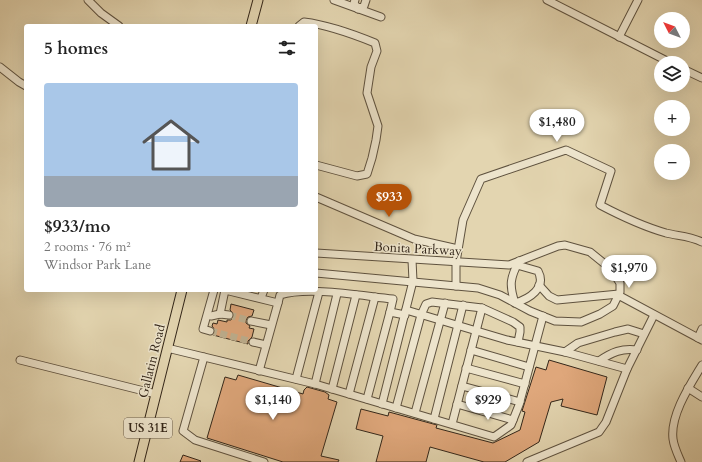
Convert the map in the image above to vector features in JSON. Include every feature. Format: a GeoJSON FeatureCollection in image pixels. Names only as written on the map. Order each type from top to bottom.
{"type":"FeatureCollection","features":[{"type":"Feature","properties":{"kind":"main road"},"geometry":{"type":"LineString","coordinates":[[252,24],[258,0]]}},
{"type":"Feature","properties":{"kind":"main road","name":"Gallatin Road"},"geometry":{"type":"LineString","coordinates":[[139,462],[181,292]]}},
{"type":"Feature","properties":{"kind":"street"},"geometry":{"type":"LineString","coordinates":[[88,0],[101,13],[116,24]]}},
{"type":"Feature","properties":{"kind":"street"},"geometry":{"type":"LineString","coordinates":[[334,0],[381,17]]}},
{"type":"Feature","properties":{"kind":"street"},"geometry":{"type":"LineString","coordinates":[[355,0],[354,2],[358,9]]}},
{"type":"Feature","properties":{"kind":"street"},"geometry":{"type":"LineString","coordinates":[[358,9],[364,6],[366,0]]}},
{"type":"Feature","properties":{"kind":"street"},"geometry":{"type":"LineString","coordinates":[[547,0],[657,56]]}},
{"type":"Feature","properties":{"kind":"street"},"geometry":{"type":"LineString","coordinates":[[618,37],[638,0]]}},
{"type":"Feature","properties":{"kind":"street"},"geometry":{"type":"LineString","coordinates":[[302,24],[304,22],[318,24],[361,37],[375,43],[377,51],[371,67],[367,93],[378,126],[367,174],[357,176],[318,166]]}},
{"type":"Feature","properties":{"kind":"street"},"geometry":{"type":"LineString","coordinates":[[0,67],[24,85]]}},
{"type":"Feature","properties":{"kind":"street"},"geometry":{"type":"LineString","coordinates":[[690,72],[702,78]]}},
{"type":"Feature","properties":{"kind":"street"},"geometry":{"type":"LineString","coordinates":[[456,286],[456,262],[463,220],[482,179],[566,150],[611,171],[600,205],[615,213],[666,233],[693,238],[702,242]]}},
{"type":"Feature","properties":{"kind":"street"},"geometry":{"type":"LineString","coordinates":[[318,198],[414,239],[458,249]]}},
{"type":"Feature","properties":{"kind":"street","name":"Bonita Parkway"},"geometry":{"type":"LineString","coordinates":[[318,253],[509,265],[518,263],[558,246],[565,245],[590,252],[611,269],[620,282],[618,295]]}},
{"type":"Feature","properties":{"kind":"street"},"geometry":{"type":"LineString","coordinates":[[382,404],[413,281],[412,260]]}},
{"type":"Feature","properties":{"kind":"street"},"geometry":{"type":"LineString","coordinates":[[518,263],[538,271],[540,276],[539,285],[532,296],[526,300],[515,303],[511,292],[511,283],[518,263]]}},
{"type":"Feature","properties":{"kind":"street"},"geometry":{"type":"LineString","coordinates":[[318,273],[478,288],[500,295],[555,322],[581,322],[600,314],[613,306],[618,295]]}},
{"type":"Feature","properties":{"kind":"street"},"geometry":{"type":"LineString","coordinates":[[539,285],[549,296],[557,300],[618,295],[700,339],[702,330]]}},
{"type":"Feature","properties":{"kind":"street"},"geometry":{"type":"LineString","coordinates":[[208,317],[214,292]]}},
{"type":"Feature","properties":{"kind":"street"},"geometry":{"type":"LineString","coordinates":[[210,331],[203,329],[218,292]]}},
{"type":"Feature","properties":{"kind":"street"},"geometry":{"type":"LineString","coordinates":[[220,314],[226,292]]}},
{"type":"Feature","properties":{"kind":"street"},"geometry":{"type":"LineString","coordinates":[[261,292],[278,302]]}},
{"type":"Feature","properties":{"kind":"street"},"geometry":{"type":"LineString","coordinates":[[259,371],[280,295],[289,292],[319,292],[393,299],[367,399]]}},
{"type":"Feature","properties":{"kind":"street"},"geometry":{"type":"LineString","coordinates":[[296,379],[319,292]]}},
{"type":"Feature","properties":{"kind":"street"},"geometry":{"type":"LineString","coordinates":[[315,384],[337,294]]}},
{"type":"Feature","properties":{"kind":"street"},"geometry":{"type":"LineString","coordinates":[[332,389],[356,296]]}},
{"type":"Feature","properties":{"kind":"street"},"geometry":{"type":"LineString","coordinates":[[349,394],[375,297]]}},
{"type":"Feature","properties":{"kind":"street"},"geometry":{"type":"LineString","coordinates":[[396,408],[421,315],[426,304],[432,302],[482,308],[513,322],[520,327],[518,342]]}},
{"type":"Feature","properties":{"kind":"street"},"geometry":{"type":"LineString","coordinates":[[415,413],[445,303]]}},
{"type":"Feature","properties":{"kind":"street"},"geometry":{"type":"LineString","coordinates":[[434,419],[463,305]]}},
{"type":"Feature","properties":{"kind":"street"},"geometry":{"type":"LineString","coordinates":[[452,424],[482,308]]}},
{"type":"Feature","properties":{"kind":"street"},"geometry":{"type":"LineString","coordinates":[[390,312],[405,312],[421,315],[476,331],[565,352],[627,369]]}},
{"type":"Feature","properties":{"kind":"street"},"geometry":{"type":"LineString","coordinates":[[208,317],[220,314],[228,315]]}},
{"type":"Feature","properties":{"kind":"street"},"geometry":{"type":"LineString","coordinates":[[527,462],[599,432],[606,422],[627,369],[654,315]]}},
{"type":"Feature","properties":{"kind":"street"},"geometry":{"type":"LineString","coordinates":[[167,348],[315,384],[494,437],[511,425],[520,402],[543,316]]}},
{"type":"Feature","properties":{"kind":"street"},"geometry":{"type":"LineString","coordinates":[[251,321],[271,325]]}},
{"type":"Feature","properties":{"kind":"street"},"geometry":{"type":"LineString","coordinates":[[565,352],[578,343],[628,329],[644,334]]}},
{"type":"Feature","properties":{"kind":"street"},"geometry":{"type":"LineString","coordinates":[[253,342],[266,345]]}},
{"type":"Feature","properties":{"kind":"street"},"geometry":{"type":"LineString","coordinates":[[600,361],[610,353],[619,350],[629,348],[637,350]]}},
{"type":"Feature","properties":{"kind":"street"},"geometry":{"type":"LineString","coordinates":[[471,350],[529,366]]}},
{"type":"Feature","properties":{"kind":"street"},"geometry":{"type":"LineString","coordinates":[[204,357],[183,431],[195,440],[264,462]]}},
{"type":"Feature","properties":{"kind":"street"},"geometry":{"type":"LineString","coordinates":[[20,360],[156,394]]}},
{"type":"Feature","properties":{"kind":"street"},"geometry":{"type":"LineString","coordinates":[[681,462],[673,438],[675,418],[688,388],[702,365]]}},
{"type":"Feature","properties":{"kind":"street"},"geometry":{"type":"LineString","coordinates":[[466,368],[525,384]]}},
{"type":"Feature","properties":{"kind":"street"},"geometry":{"type":"LineString","coordinates":[[462,386],[520,402]]}},
{"type":"Feature","properties":{"kind":"street"},"geometry":{"type":"LineString","coordinates":[[688,388],[702,397]]}},
{"type":"Feature","properties":{"kind":"street"},"geometry":{"type":"LineString","coordinates":[[457,404],[513,420]]}},
{"type":"Feature","properties":{"kind":"building"},"geometry":{"type":"Polygon","coordinates":[[[231,304],[254,310],[252,316],[248,317],[246,320],[246,323],[250,326],[249,328],[254,329],[248,344],[213,335],[215,330],[212,326],[213,323],[217,324],[218,320],[227,322],[227,320],[231,320],[233,318],[233,313],[230,310],[231,304]]]}},
{"type":"Feature","properties":{"kind":"building"},"geometry":{"type":"Polygon","coordinates":[[[549,360],[607,377],[597,415],[561,406],[563,399],[551,402],[539,442],[505,462],[484,462],[430,447],[426,462],[376,462],[383,436],[356,429],[361,409],[388,416],[389,412],[437,425],[436,428],[493,443],[520,430],[525,412],[522,411],[536,367],[546,370],[549,360]]]}},
{"type":"Feature","properties":{"kind":"building"},"geometry":{"type":"Polygon","coordinates":[[[238,375],[303,394],[307,387],[325,392],[329,395],[328,399],[337,402],[321,456],[339,460],[338,462],[283,462],[207,438],[225,377],[236,380],[238,375]]]}},
{"type":"Feature","properties":{"kind":"building"},"geometry":{"type":"Polygon","coordinates":[[[183,455],[201,461],[180,462],[183,455]]]}},
{"type":"Feature","properties":{"kind":"tunnel"},"geometry":{"type":"LineString","coordinates":[[229,315],[251,321]]}},
{"type":"Feature","properties":{"kind":"tunnel"},"geometry":{"type":"LineString","coordinates":[[210,331],[253,342]]}}]}
